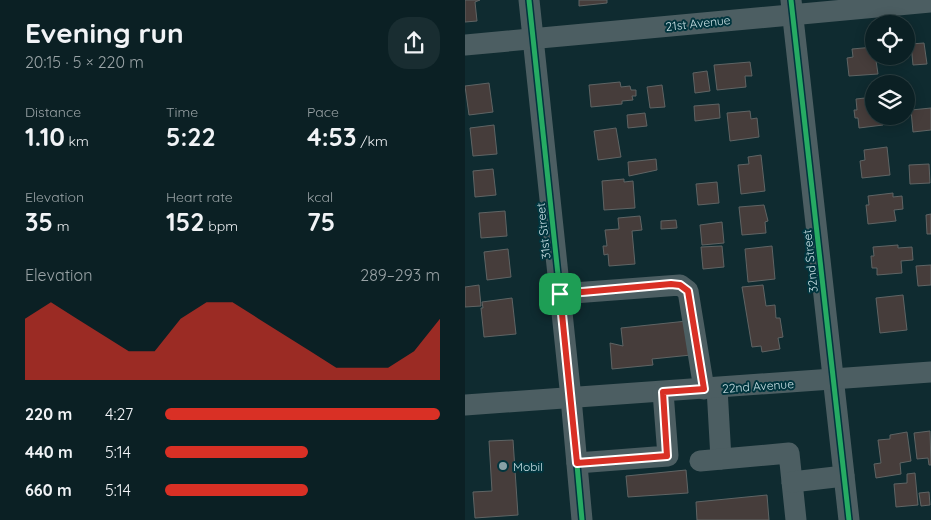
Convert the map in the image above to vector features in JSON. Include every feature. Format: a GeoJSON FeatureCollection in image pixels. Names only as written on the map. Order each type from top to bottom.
{"type":"FeatureCollection","features":[{"type":"Feature","properties":{"kind":"street","name":"31st Street"},"geometry":{"type":"LineString","coordinates":[[529,0],[582,520]]}},
{"type":"Feature","properties":{"kind":"street","name":"21st Avenue"},"geometry":{"type":"LineString","coordinates":[[465,45],[791,7],[931,2]]}},
{"type":"Feature","properties":{"kind":"street","name":"32nd Street"},"geometry":{"type":"LineString","coordinates":[[791,7],[849,520]]}},
{"type":"Feature","properties":{"kind":"street"},"geometry":{"type":"LineString","coordinates":[[560,294],[680,285],[688,291],[710,389],[721,459]]}},
{"type":"Feature","properties":{"kind":"street","name":"22nd Avenue"},"geometry":{"type":"LineString","coordinates":[[465,405],[833,381],[931,372]]}},
{"type":"Feature","properties":{"kind":"street"},"geometry":{"type":"LineString","coordinates":[[577,463],[667,456],[663,392]]}},
{"type":"Feature","properties":{"kind":"street"},"geometry":{"type":"LineString","coordinates":[[700,461],[789,453],[796,520]]}},
{"type":"Feature","properties":{"kind":"street"},"geometry":{"type":"LineString","coordinates":[[792,482],[844,476]]}},
{"type":"Feature","properties":{"kind":"building"},"geometry":{"type":"Polygon","coordinates":[[[465,0],[480,0],[475,2],[477,21],[465,22],[465,0]]]}},
{"type":"Feature","properties":{"kind":"building"},"geometry":{"type":"Polygon","coordinates":[[[579,0],[607,0],[607,3],[579,6],[579,0]]]}},
{"type":"Feature","properties":{"kind":"building"},"geometry":{"type":"Polygon","coordinates":[[[924,43],[927,64],[915,65],[915,44],[924,43]]]}},
{"type":"Feature","properties":{"kind":"building"},"geometry":{"type":"Polygon","coordinates":[[[865,48],[865,65],[877,65],[878,74],[849,76],[847,58],[853,57],[852,49],[865,48]]]}},
{"type":"Feature","properties":{"kind":"building"},"geometry":{"type":"Polygon","coordinates":[[[750,62],[752,76],[745,76],[746,87],[717,90],[714,65],[750,62]]]}},
{"type":"Feature","properties":{"kind":"building"},"geometry":{"type":"Polygon","coordinates":[[[707,71],[710,91],[695,93],[693,73],[707,71]]]}},
{"type":"Feature","properties":{"kind":"building"},"geometry":{"type":"Polygon","coordinates":[[[620,82],[621,87],[630,86],[631,90],[636,90],[636,96],[632,96],[633,100],[622,101],[622,104],[591,107],[589,85],[620,82]]]}},
{"type":"Feature","properties":{"kind":"building"},"geometry":{"type":"Polygon","coordinates":[[[489,83],[493,112],[469,115],[465,86],[489,83]]]}},
{"type":"Feature","properties":{"kind":"building"},"geometry":{"type":"Polygon","coordinates":[[[662,85],[665,107],[650,108],[647,87],[662,85]]]}},
{"type":"Feature","properties":{"kind":"building"},"geometry":{"type":"Polygon","coordinates":[[[865,98],[865,125],[883,125],[859,128],[858,118],[855,118],[854,110],[857,110],[856,99],[865,98]]]}},
{"type":"Feature","properties":{"kind":"building"},"geometry":{"type":"Polygon","coordinates":[[[719,104],[720,118],[695,121],[694,106],[719,104]]]}},
{"type":"Feature","properties":{"kind":"building"},"geometry":{"type":"Polygon","coordinates":[[[931,108],[931,130],[913,132],[915,110],[931,108]]]}},
{"type":"Feature","properties":{"kind":"building"},"geometry":{"type":"Polygon","coordinates":[[[750,111],[751,119],[757,118],[759,137],[730,141],[727,113],[750,111]]]}},
{"type":"Feature","properties":{"kind":"building"},"geometry":{"type":"Polygon","coordinates":[[[645,113],[647,126],[628,128],[627,115],[645,113]]]}},
{"type":"Feature","properties":{"kind":"building"},"geometry":{"type":"Polygon","coordinates":[[[494,125],[497,154],[473,156],[470,128],[494,125]]]}},
{"type":"Feature","properties":{"kind":"building"},"geometry":{"type":"Polygon","coordinates":[[[616,128],[621,157],[598,160],[594,131],[616,128]]]}},
{"type":"Feature","properties":{"kind":"building"},"geometry":{"type":"Polygon","coordinates":[[[887,147],[890,175],[862,178],[860,161],[865,160],[864,150],[887,147]]]}},
{"type":"Feature","properties":{"kind":"building"},"geometry":{"type":"Polygon","coordinates":[[[761,155],[765,191],[741,194],[738,165],[749,164],[748,157],[761,155]]]}},
{"type":"Feature","properties":{"kind":"building"},"geometry":{"type":"Polygon","coordinates":[[[656,159],[657,170],[629,176],[628,162],[656,159]]]}},
{"type":"Feature","properties":{"kind":"building"},"geometry":{"type":"Polygon","coordinates":[[[929,164],[930,183],[910,184],[909,165],[929,164]]]}},
{"type":"Feature","properties":{"kind":"building"},"geometry":{"type":"Polygon","coordinates":[[[493,169],[496,195],[475,197],[473,171],[493,169]]]}},
{"type":"Feature","properties":{"kind":"building"},"geometry":{"type":"Polygon","coordinates":[[[624,179],[624,182],[633,181],[635,208],[604,210],[602,181],[624,179]]]}},
{"type":"Feature","properties":{"kind":"building"},"geometry":{"type":"Polygon","coordinates":[[[717,182],[719,203],[698,205],[696,184],[717,182]]]}},
{"type":"Feature","properties":{"kind":"building"},"geometry":{"type":"Polygon","coordinates":[[[893,193],[893,197],[902,196],[903,209],[894,210],[896,221],[868,224],[866,205],[869,205],[868,196],[893,193]]]}},
{"type":"Feature","properties":{"kind":"building"},"geometry":{"type":"Polygon","coordinates":[[[764,205],[768,221],[765,222],[766,233],[742,235],[739,207],[764,205]]]}},
{"type":"Feature","properties":{"kind":"building"},"geometry":{"type":"Polygon","coordinates":[[[505,211],[507,236],[481,238],[479,213],[505,211]]]}},
{"type":"Feature","properties":{"kind":"building"},"geometry":{"type":"Polygon","coordinates":[[[931,214],[931,234],[927,234],[926,215],[931,214]]]}},
{"type":"Feature","properties":{"kind":"building"},"geometry":{"type":"Polygon","coordinates":[[[640,216],[642,230],[632,231],[635,264],[609,266],[608,254],[604,255],[603,246],[607,246],[605,230],[619,229],[618,218],[640,216]]]}},
{"type":"Feature","properties":{"kind":"building"},"geometry":{"type":"Polygon","coordinates":[[[676,220],[677,228],[661,229],[661,221],[676,220]]]}},
{"type":"Feature","properties":{"kind":"building"},"geometry":{"type":"Polygon","coordinates":[[[722,222],[724,243],[702,245],[700,225],[722,222]]]}},
{"type":"Feature","properties":{"kind":"building"},"geometry":{"type":"Polygon","coordinates":[[[898,245],[898,248],[912,247],[913,260],[901,261],[902,273],[877,275],[877,268],[872,268],[871,256],[874,256],[873,247],[898,245]]]}},
{"type":"Feature","properties":{"kind":"building"},"geometry":{"type":"Polygon","coordinates":[[[722,246],[724,267],[703,269],[701,247],[722,246]]]}},
{"type":"Feature","properties":{"kind":"building"},"geometry":{"type":"Polygon","coordinates":[[[772,246],[775,279],[748,282],[745,249],[772,246]]]}},
{"type":"Feature","properties":{"kind":"building"},"geometry":{"type":"Polygon","coordinates":[[[508,249],[511,277],[487,280],[484,252],[508,249]]]}},
{"type":"Feature","properties":{"kind":"building"},"geometry":{"type":"Polygon","coordinates":[[[931,265],[931,285],[918,286],[916,266],[931,265]]]}},
{"type":"Feature","properties":{"kind":"building"},"geometry":{"type":"Polygon","coordinates":[[[479,285],[481,306],[465,307],[465,287],[479,285]]]}},
{"type":"Feature","properties":{"kind":"building"},"geometry":{"type":"Polygon","coordinates":[[[763,285],[766,306],[775,305],[776,318],[780,318],[783,337],[778,338],[780,349],[762,352],[761,346],[752,347],[742,287],[763,285]]]}},
{"type":"Feature","properties":{"kind":"building"},"geometry":{"type":"Polygon","coordinates":[[[903,295],[907,330],[880,333],[876,298],[903,295]]]}},
{"type":"Feature","properties":{"kind":"building"},"geometry":{"type":"Polygon","coordinates":[[[512,298],[516,334],[484,337],[482,302],[512,298]]]}},
{"type":"Feature","properties":{"kind":"building"},"geometry":{"type":"Polygon","coordinates":[[[687,321],[691,355],[652,359],[653,365],[612,369],[610,343],[623,346],[621,328],[687,321]]]}},
{"type":"Feature","properties":{"kind":"building"},"geometry":{"type":"Polygon","coordinates":[[[930,431],[931,465],[929,465],[928,458],[917,459],[914,433],[930,431]]]}},
{"type":"Feature","properties":{"kind":"building"},"geometry":{"type":"Polygon","coordinates":[[[907,432],[911,461],[900,463],[901,474],[876,478],[874,464],[881,463],[878,440],[890,439],[890,435],[907,432]]]}},
{"type":"Feature","properties":{"kind":"building","name":"Mobil"},"geometry":{"type":"Polygon","coordinates":[[[513,440],[518,515],[475,518],[473,492],[492,491],[489,441],[513,440]]]}},
{"type":"Feature","properties":{"kind":"building"},"geometry":{"type":"Polygon","coordinates":[[[686,470],[688,493],[628,497],[626,476],[686,470]]]}},
{"type":"Feature","properties":{"kind":"building"},"geometry":{"type":"Polygon","coordinates":[[[915,473],[918,505],[896,507],[894,484],[907,483],[907,474],[915,473]]]}},
{"type":"Feature","properties":{"kind":"building"},"geometry":{"type":"Polygon","coordinates":[[[929,492],[930,505],[921,506],[919,493],[929,492]]]}},
{"type":"Feature","properties":{"kind":"building"},"geometry":{"type":"Polygon","coordinates":[[[767,495],[769,520],[697,520],[696,502],[767,495]]]}},
{"type":"Feature","properties":{"kind":"cycle path"},"geometry":{"type":"LineString","coordinates":[[529,0],[582,520]]}},
{"type":"Feature","properties":{"kind":"cycle path"},"geometry":{"type":"LineString","coordinates":[[791,0],[849,520]]}},
{"type":"Feature","properties":{"kind":"place","name":"Mobil"},"geometry":{"type":"Point","coordinates":[503,466]}},
{"type":"Feature","properties":{"kind":"route"},"geometry":{"type":"LineString","coordinates":[[671,284],[680,285],[688,291],[704,389],[663,392],[667,456],[577,463],[560,294],[671,284]]}}]}
